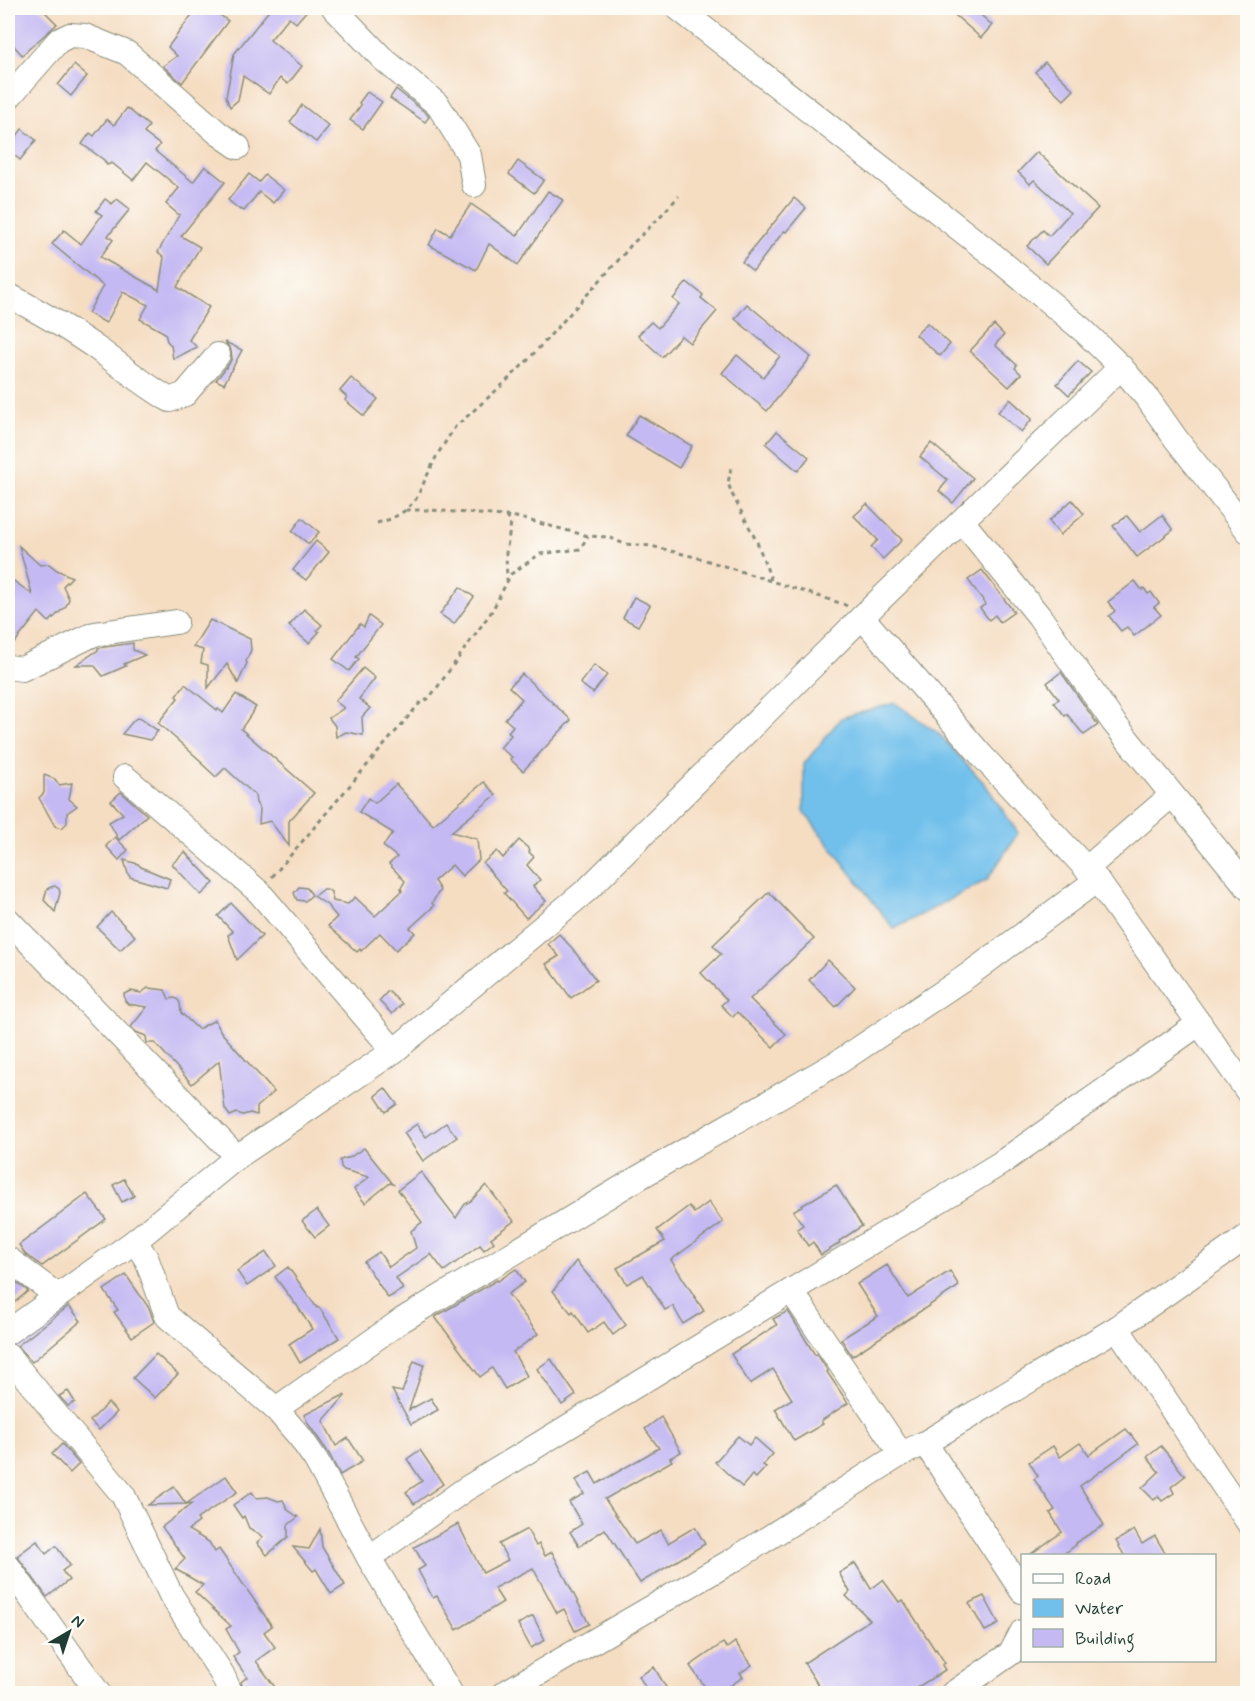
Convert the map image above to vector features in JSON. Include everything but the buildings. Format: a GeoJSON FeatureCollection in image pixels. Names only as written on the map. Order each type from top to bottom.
{"type":"FeatureCollection","features":[{"type":"Feature","properties":{"kind":"street"},"geometry":{"type":"LineString","coordinates":[[334,8],[382,58],[438,105],[470,155],[474,185]]}},
{"type":"Feature","properties":{"kind":"street"},"geometry":{"type":"LineString","coordinates":[[678,8],[993,255],[1084,331],[1122,367],[1248,531]]}},
{"type":"Feature","properties":{"kind":"street"},"geometry":{"type":"LineString","coordinates":[[8,98],[58,41],[70,34],[85,36],[127,53],[218,133],[238,147]]}},
{"type":"Feature","properties":{"kind":"street"},"geometry":{"type":"LineString","coordinates":[[8,295],[101,351],[147,387],[170,400],[185,394],[218,355]]}},
{"type":"Feature","properties":{"kind":"street"},"geometry":{"type":"LineString","coordinates":[[8,1332],[135,1241],[237,1157],[393,1051],[588,889],[862,617],[1122,367]]}},
{"type":"Feature","properties":{"kind":"street"},"geometry":{"type":"LineString","coordinates":[[962,521],[1039,616],[1114,723],[1248,888]]}},
{"type":"Feature","properties":{"kind":"street"},"geometry":{"type":"LineString","coordinates":[[862,617],[982,756],[1092,874],[1248,1092]]}},
{"type":"Feature","properties":{"kind":"street"},"geometry":{"type":"LineString","coordinates":[[8,667],[22,669],[94,634],[176,622]]}},
{"type":"Feature","properties":{"kind":"street"},"geometry":{"type":"LineString","coordinates":[[125,777],[259,892],[393,1051]]}},
{"type":"Feature","properties":{"kind":"street"},"geometry":{"type":"LineString","coordinates":[[276,1409],[402,1320],[638,1178],[842,1060],[967,976],[1092,874],[1172,795]]}},
{"type":"Feature","properties":{"kind":"street"},"geometry":{"type":"LineString","coordinates":[[8,920],[237,1157]]}},
{"type":"Feature","properties":{"kind":"street"},"geometry":{"type":"LineString","coordinates":[[369,1558],[464,1490],[1001,1163],[1200,1023]]}},
{"type":"Feature","properties":{"kind":"street"},"geometry":{"type":"LineString","coordinates":[[502,1694],[735,1559],[901,1454],[925,1443],[1118,1328],[1248,1236]]}},
{"type":"Feature","properties":{"kind":"street"},"geometry":{"type":"LineString","coordinates":[[135,1241],[147,1260],[167,1316],[276,1409],[300,1437],[316,1460],[369,1558],[451,1694]]}},
{"type":"Feature","properties":{"kind":"street"},"geometry":{"type":"LineString","coordinates":[[8,1259],[58,1296]]}},
{"type":"Feature","properties":{"kind":"street"},"geometry":{"type":"LineString","coordinates":[[792,1292],[901,1454]]}},
{"type":"Feature","properties":{"kind":"street"},"geometry":{"type":"LineString","coordinates":[[1118,1328],[1248,1522]]}},
{"type":"Feature","properties":{"kind":"street"},"geometry":{"type":"LineString","coordinates":[[8,1356],[123,1495],[171,1595],[222,1674],[231,1694]]}},
{"type":"Feature","properties":{"kind":"street"},"geometry":{"type":"LineString","coordinates":[[925,1443],[1021,1588]]}},
{"type":"Feature","properties":{"kind":"street"},"geometry":{"type":"LineString","coordinates":[[8,1566],[99,1694]]}},
{"type":"Feature","properties":{"kind":"street"},"geometry":{"type":"LineString","coordinates":[[952,1694],[1011,1653],[1021,1636]]}},
{"type":"Feature","properties":{"kind":"path"},"geometry":{"type":"LineString","coordinates":[[377,523],[391,519],[406,510],[416,499],[437,454],[455,427],[527,362],[624,255],[631,244],[679,196]]}},
{"type":"Feature","properties":{"kind":"path"},"geometry":{"type":"LineString","coordinates":[[731,468],[728,483],[757,542],[772,582]]}},
{"type":"Feature","properties":{"kind":"path"},"geometry":{"type":"LineString","coordinates":[[406,510],[516,517],[588,536],[609,537],[624,544],[651,546],[699,558],[843,604],[862,617]]}},
{"type":"Feature","properties":{"kind":"path"},"geometry":{"type":"LineString","coordinates":[[506,516],[511,523],[506,553],[507,582]]}},
{"type":"Feature","properties":{"kind":"path"},"geometry":{"type":"LineString","coordinates":[[259,892],[420,703],[428,699],[436,689],[492,611],[511,574],[540,554],[580,549],[588,536]]}},
{"type":"Feature","properties":{"kind":"water"},"geometry":{"type":"Polygon","coordinates":[[[895,703],[938,733],[985,784],[1018,833],[987,880],[894,929],[804,812],[804,764],[841,718],[895,703]]]}}]}
